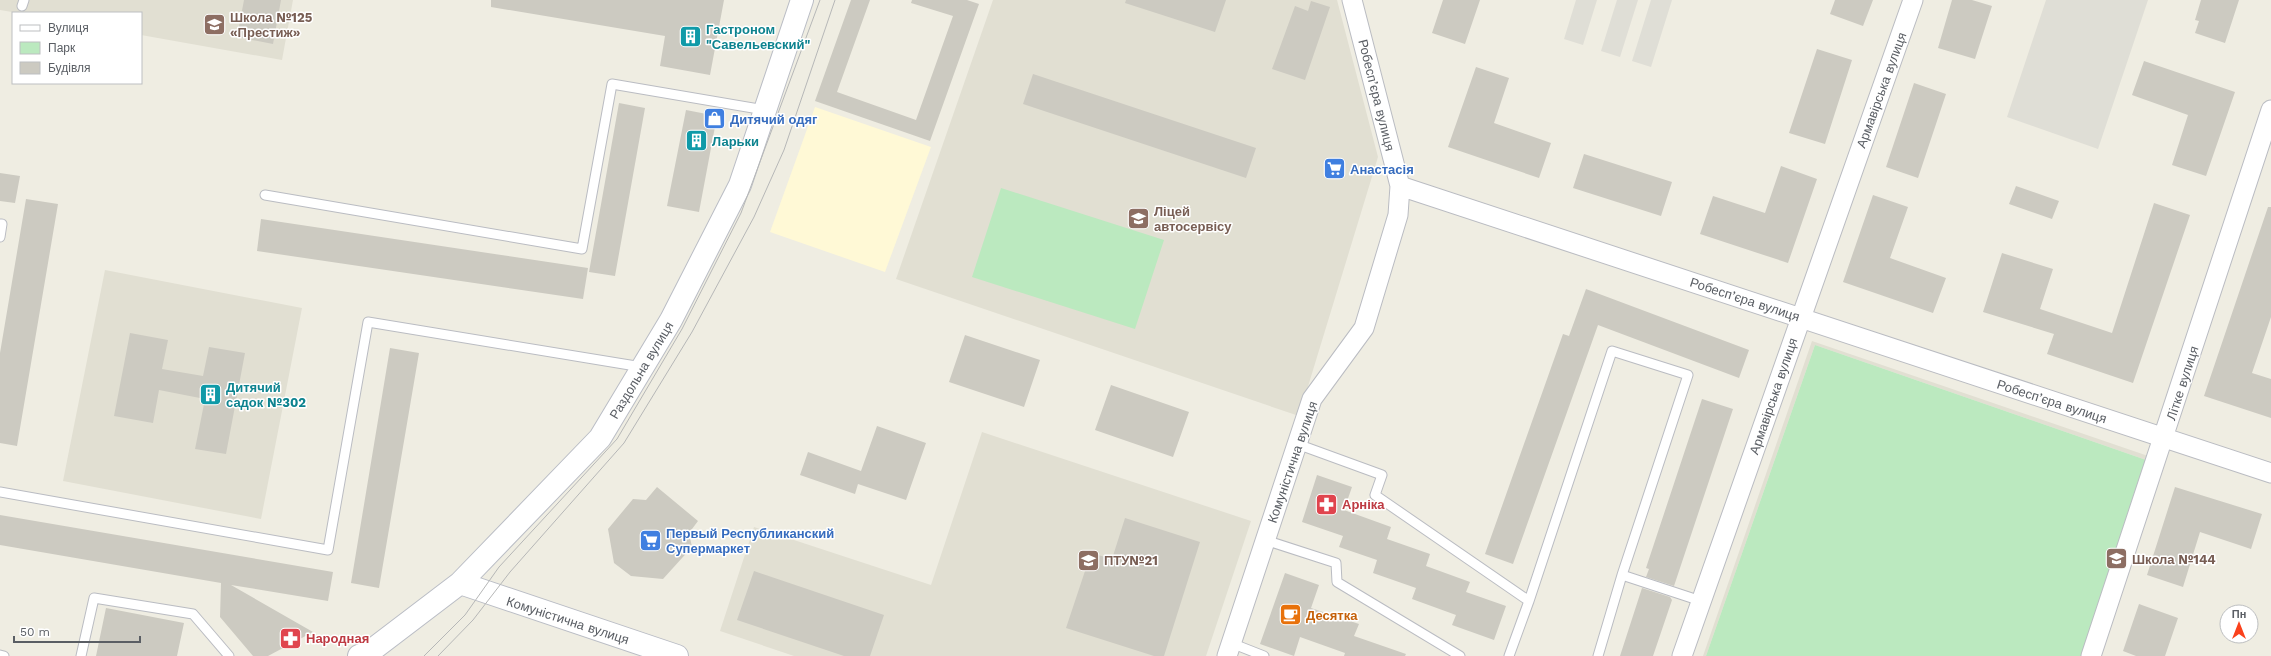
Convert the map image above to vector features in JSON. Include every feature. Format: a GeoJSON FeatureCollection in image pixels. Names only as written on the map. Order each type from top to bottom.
{"type":"FeatureCollection","features":[{"type":"Feature","properties":{"kind":"street","name":"Раздольна вулиця"},"geometry":{"type":"LineString","coordinates":[[359,656],[372,650],[460,583],[600,438],[671,320],[740,185],[802,0]]}},
{"type":"Feature","properties":{"kind":"street","name":"Робесп’єра вулиця"},"geometry":{"type":"LineString","coordinates":[[1352,0],[1400,186],[2271,473]]}},
{"type":"Feature","properties":{"kind":"street","name":"Армавірська вулиця"},"geometry":{"type":"LineString","coordinates":[[1682,656],[1800,317],[1913,0]]}},
{"type":"Feature","properties":{"kind":"street","name":"Літке вулиця"},"geometry":{"type":"LineString","coordinates":[[2091,656],[2271,110]]}},
{"type":"Feature","properties":{"kind":"street","name":"Комуністична вулиця"},"geometry":{"type":"LineString","coordinates":[[1229,650],[1312,400],[1364,328],[1398,215],[1400,186]]}},
{"type":"Feature","properties":{"kind":"street","name":"Комуністична вулиця"},"geometry":{"type":"LineString","coordinates":[[460,583],[677,656]]}},
{"type":"Feature","properties":{"kind":"lane"},"geometry":{"type":"LineString","coordinates":[[265,195],[582,249],[612,84],[765,110]]}},
{"type":"Feature","properties":{"kind":"lane"},"geometry":{"type":"LineString","coordinates":[[0,224],[2,224],[0,237]]}},
{"type":"Feature","properties":{"kind":"lane"},"geometry":{"type":"LineString","coordinates":[[0,492],[328,550],[368,322],[643,367]]}},
{"type":"Feature","properties":{"kind":"lane"},"geometry":{"type":"LineString","coordinates":[[1509,656],[1529,601],[1612,351],[1688,375],[1622,575],[1598,656]]}},
{"type":"Feature","properties":{"kind":"lane"},"geometry":{"type":"LineString","coordinates":[[1297,444],[1382,475],[1375,495],[1529,601]]}},
{"type":"Feature","properties":{"kind":"lane"},"geometry":{"type":"LineString","coordinates":[[1265,540],[1336,563],[1337,582],[1460,656]]}},
{"type":"Feature","properties":{"kind":"lane"},"geometry":{"type":"LineString","coordinates":[[1622,575],[1701,601]]}},
{"type":"Feature","properties":{"kind":"lane"},"geometry":{"type":"LineString","coordinates":[[82,656],[94,598],[194,614],[229,656]]}},
{"type":"Feature","properties":{"kind":"lane"},"geometry":{"type":"LineString","coordinates":[[1229,650],[1264,656]]}},
{"type":"Feature","properties":{"kind":"lane"},"geometry":{"type":"LineString","coordinates":[[0,655],[4,656]]}},
{"type":"Feature","properties":{"kind":"shaded area","name":"Школа №125 «Престиж»"},"geometry":{"type":"Polygon","coordinates":[[[0,0],[293,0],[282,60],[142,35],[142,12],[12,12],[0,10],[0,0]]]}},
{"type":"Feature","properties":{"kind":"shaded area","name":"Ліцей автосервісу"},"geometry":{"type":"Polygon","coordinates":[[[993,0],[1337,0],[1378,157],[1299,416],[896,279],[993,0]]]}},
{"type":"Feature","properties":{"kind":"shaded area"},"geometry":{"type":"Polygon","coordinates":[[[1576,0],[1597,0],[1583,45],[1564,39],[1576,0]]]}},
{"type":"Feature","properties":{"kind":"shaded area"},"geometry":{"type":"Polygon","coordinates":[[[1617,0],[1638,0],[1620,57],[1601,51],[1617,0]]]}},
{"type":"Feature","properties":{"kind":"shaded area"},"geometry":{"type":"Polygon","coordinates":[[[1651,0],[1672,0],[1651,67],[1632,61],[1651,0]]]}},
{"type":"Feature","properties":{"kind":"shaded area"},"geometry":{"type":"Polygon","coordinates":[[[2046,0],[2148,0],[2098,149],[2007,117],[2046,0]]]}},
{"type":"Feature","properties":{"kind":"shaded area"},"geometry":{"type":"Polygon","coordinates":[[[815,107],[931,147],[885,272],[770,232],[815,107]]]}},
{"type":"Feature","properties":{"kind":"shaded area"},"geometry":{"type":"Polygon","coordinates":[[[105,270],[302,308],[261,519],[63,481],[105,270]]]}},
{"type":"Feature","properties":{"kind":"shaded area","name":"Школа №144"},"geometry":{"type":"Polygon","coordinates":[[[1812,341],[2154,458],[2086,656],[2081,656],[2149,461],[1815,345],[1706,656],[1703,656],[1812,341]]]}},
{"type":"Feature","properties":{"kind":"shaded area","name":"ПТУ№21"},"geometry":{"type":"Polygon","coordinates":[[[982,432],[1251,521],[1206,656],[794,656],[720,631],[754,527],[931,585],[982,432]]]}},
{"type":"Feature","properties":{"kind":"green space"},"geometry":{"type":"Polygon","coordinates":[[[1001,188],[1164,240],[1135,329],[972,277],[1001,188]]]}},
{"type":"Feature","properties":{"kind":"green space"},"geometry":{"type":"Polygon","coordinates":[[[1815,345],[2149,461],[2081,656],[1706,656],[1815,345]]]}},
{"type":"Feature","properties":{"kind":"building"},"geometry":{"type":"Polygon","coordinates":[[[244,0],[281,0],[273,44],[237,37],[244,0]]]}},
{"type":"Feature","properties":{"kind":"building"},"geometry":{"type":"Polygon","coordinates":[[[491,0],[724,0],[710,75],[660,66],[665,36],[491,7],[491,0]]]}},
{"type":"Feature","properties":{"kind":"building"},"geometry":{"type":"Polygon","coordinates":[[[851,0],[870,0],[837,92],[916,120],[953,16],[911,3],[912,0],[967,0],[979,4],[930,141],[815,101],[851,0]]]}},
{"type":"Feature","properties":{"kind":"building"},"geometry":{"type":"Polygon","coordinates":[[[1126,0],[1226,0],[1215,32],[1125,3],[1126,0]]]}},
{"type":"Feature","properties":{"kind":"building"},"geometry":{"type":"Polygon","coordinates":[[[1443,0],[1480,0],[1465,44],[1432,33],[1443,0]]]}},
{"type":"Feature","properties":{"kind":"building"},"geometry":{"type":"Polygon","coordinates":[[[1835,0],[1873,0],[1863,26],[1830,14],[1835,0]]]}},
{"type":"Feature","properties":{"kind":"building"},"geometry":{"type":"Polygon","coordinates":[[[1952,0],[1972,0],[1992,6],[1975,59],[1938,48],[1952,0]]]}},
{"type":"Feature","properties":{"kind":"building"},"geometry":{"type":"Polygon","coordinates":[[[2201,0],[2239,0],[2225,43],[2195,33],[2199,21],[2195,20],[2201,0]]]}},
{"type":"Feature","properties":{"kind":"building"},"geometry":{"type":"Polygon","coordinates":[[[1311,1],[1330,7],[1305,80],[1272,69],[1295,6],[1308,11],[1311,1]]]}},
{"type":"Feature","properties":{"kind":"building"},"geometry":{"type":"Polygon","coordinates":[[[1817,49],[1852,60],[1825,144],[1789,133],[1817,49]]]}},
{"type":"Feature","properties":{"kind":"building"},"geometry":{"type":"Polygon","coordinates":[[[2144,61],[2235,92],[2206,176],[2172,165],[2188,115],[2132,95],[2144,61]]]}},
{"type":"Feature","properties":{"kind":"building"},"geometry":{"type":"Polygon","coordinates":[[[1476,67],[1509,78],[1494,123],[1551,143],[1539,178],[1448,147],[1476,67]]]}},
{"type":"Feature","properties":{"kind":"building"},"geometry":{"type":"Polygon","coordinates":[[[1033,74],[1256,148],[1246,178],[1023,104],[1033,74]]]}},
{"type":"Feature","properties":{"kind":"building"},"geometry":{"type":"Polygon","coordinates":[[[1914,83],[1946,94],[1918,178],[1886,167],[1914,83]]]}},
{"type":"Feature","properties":{"kind":"building"},"geometry":{"type":"Polygon","coordinates":[[[619,103],[645,108],[615,276],[589,272],[619,103]]]}},
{"type":"Feature","properties":{"kind":"building","name":"Ларьки"},"geometry":{"type":"Polygon","coordinates":[[[686,110],[717,116],[699,212],[667,206],[686,110]]]}},
{"type":"Feature","properties":{"kind":"building"},"geometry":{"type":"Polygon","coordinates":[[[1584,154],[1672,182],[1661,216],[1573,188],[1584,154]]]}},
{"type":"Feature","properties":{"kind":"building"},"geometry":{"type":"Polygon","coordinates":[[[1781,166],[1817,179],[1788,263],[1700,234],[1713,196],[1765,213],[1781,166]]]}},
{"type":"Feature","properties":{"kind":"building"},"geometry":{"type":"Polygon","coordinates":[[[0,173],[20,176],[15,203],[0,201],[0,173]]]}},
{"type":"Feature","properties":{"kind":"building"},"geometry":{"type":"Polygon","coordinates":[[[2016,186],[2059,201],[2052,219],[2009,204],[2016,186]]]}},
{"type":"Feature","properties":{"kind":"building"},"geometry":{"type":"Polygon","coordinates":[[[1873,195],[1908,207],[1890,258],[1946,278],[1933,313],[1843,282],[1873,195]]]}},
{"type":"Feature","properties":{"kind":"building"},"geometry":{"type":"Polygon","coordinates":[[[26,199],[58,204],[17,446],[0,443],[0,353],[26,199]]]}},
{"type":"Feature","properties":{"kind":"building"},"geometry":{"type":"Polygon","coordinates":[[[2154,203],[2190,215],[2133,383],[2047,354],[2054,334],[1983,312],[2002,253],[2053,269],[2040,309],[2112,333],[2154,203]]]}},
{"type":"Feature","properties":{"kind":"building"},"geometry":{"type":"Polygon","coordinates":[[[2268,207],[2271,207],[2271,317],[2252,373],[2271,379],[2271,418],[2204,396],[2268,207]]]}},
{"type":"Feature","properties":{"kind":"building"},"geometry":{"type":"Polygon","coordinates":[[[261,219],[588,268],[583,299],[257,251],[261,219]]]}},
{"type":"Feature","properties":{"kind":"building"},"geometry":{"type":"Polygon","coordinates":[[[1586,289],[1749,350],[1739,378],[1598,325],[1513,564],[1485,554],[1563,334],[1569,336],[1586,289]]]}},
{"type":"Feature","properties":{"kind":"building","name":"Дитячий садок №302"},"geometry":{"type":"Polygon","coordinates":[[[130,333],[168,340],[162,369],[203,376],[209,347],[245,353],[226,454],[195,449],[205,399],[159,390],[153,423],[114,416],[130,333]]]}},
{"type":"Feature","properties":{"kind":"building"},"geometry":{"type":"Polygon","coordinates":[[[965,335],[1040,360],[1024,407],[949,382],[965,335]]]}},
{"type":"Feature","properties":{"kind":"building"},"geometry":{"type":"Polygon","coordinates":[[[390,348],[419,353],[379,588],[351,583],[390,348]]]}},
{"type":"Feature","properties":{"kind":"building"},"geometry":{"type":"Polygon","coordinates":[[[1111,385],[1189,412],[1173,457],[1095,430],[1111,385]]]}},
{"type":"Feature","properties":{"kind":"building"},"geometry":{"type":"Polygon","coordinates":[[[1702,399],[1733,409],[1674,586],[1646,577],[1649,569],[1646,568],[1702,399]]]}},
{"type":"Feature","properties":{"kind":"building"},"geometry":{"type":"Polygon","coordinates":[[[877,426],[926,443],[906,500],[858,484],[855,494],[800,475],[808,452],[861,471],[877,426]]]}},
{"type":"Feature","properties":{"kind":"building"},"geometry":{"type":"Polygon","coordinates":[[[1317,475],[1352,487],[1344,510],[1391,527],[1387,539],[1430,554],[1426,566],[1470,582],[1466,592],[1506,606],[1494,640],[1452,625],[1456,615],[1412,599],[1416,588],[1373,573],[1377,560],[1339,547],[1343,536],[1302,522],[1317,475]]]}},
{"type":"Feature","properties":{"kind":"building","name":"Первый Республиканский Супермаркет"},"geometry":{"type":"Polygon","coordinates":[[[657,487],[698,521],[689,533],[692,547],[663,579],[631,576],[614,563],[608,529],[633,499],[646,500],[657,487]]]}},
{"type":"Feature","properties":{"kind":"building"},"geometry":{"type":"Polygon","coordinates":[[[2175,487],[2262,514],[2251,549],[2200,532],[2183,587],[2147,575],[2175,487]]]}},
{"type":"Feature","properties":{"kind":"building"},"geometry":{"type":"Polygon","coordinates":[[[0,515],[333,572],[328,601],[231,585],[313,632],[268,656],[253,656],[220,617],[221,583],[0,545],[0,515]]]}},
{"type":"Feature","properties":{"kind":"building"},"geometry":{"type":"Polygon","coordinates":[[[1125,518],[1200,542],[1164,656],[1154,656],[1066,628],[1091,553],[1112,559],[1125,518]]]}},
{"type":"Feature","properties":{"kind":"building"},"geometry":{"type":"Polygon","coordinates":[[[754,571],[884,615],[870,656],[844,656],[737,620],[754,571]]]}},
{"type":"Feature","properties":{"kind":"building"},"geometry":{"type":"Polygon","coordinates":[[[1285,573],[1319,585],[1311,608],[1359,624],[1354,636],[1406,654],[1405,656],[1344,656],[1345,653],[1300,637],[1294,656],[1260,644],[1285,573]]]}},
{"type":"Feature","properties":{"kind":"building"},"geometry":{"type":"Polygon","coordinates":[[[1642,588],[1670,597],[1672,600],[1653,656],[1620,656],[1642,588]]]}},
{"type":"Feature","properties":{"kind":"building"},"geometry":{"type":"Polygon","coordinates":[[[2139,604],[2178,618],[2165,656],[2136,656],[2123,651],[2139,604]]]}},
{"type":"Feature","properties":{"kind":"building"},"geometry":{"type":"Polygon","coordinates":[[[106,608],[184,623],[177,656],[96,656],[106,608]]]}},
{"type":"Feature","properties":{"kind":"tram line"},"geometry":{"type":"LineString","coordinates":[[424,656],[465,615],[499,567],[617,439],[682,329],[741,213],[820,0]]}},
{"type":"Feature","properties":{"kind":"tram line"},"geometry":{"type":"LineString","coordinates":[[438,656],[473,620],[510,572],[624,443],[692,332],[754,217],[784,150],[835,0]]}},
{"type":"Feature","properties":{"kind":"place","name":"Школа №125 «Престиж»"},"geometry":{"type":"Point","coordinates":[215,24]}},
{"type":"Feature","properties":{"kind":"place","name":"Гастроном \"Савельевский\""},"geometry":{"type":"Point","coordinates":[691,36]}},
{"type":"Feature","properties":{"kind":"place","name":"Дитячий одяг"},"geometry":{"type":"Point","coordinates":[714,119]}},
{"type":"Feature","properties":{"kind":"place","name":"Ларьки"},"geometry":{"type":"Point","coordinates":[696,141]}},
{"type":"Feature","properties":{"kind":"place","name":"Анастасія"},"geometry":{"type":"Point","coordinates":[1334,169]}},
{"type":"Feature","properties":{"kind":"place","name":"Ліцей автосервісу"},"geometry":{"type":"Point","coordinates":[1138,218]}},
{"type":"Feature","properties":{"kind":"place","name":"Дитячий садок №302"},"geometry":{"type":"Point","coordinates":[210,394]}},
{"type":"Feature","properties":{"kind":"place","name":"Арніка"},"geometry":{"type":"Point","coordinates":[1327,504]}},
{"type":"Feature","properties":{"kind":"place","name":"Первый Республиканский Супермаркет"},"geometry":{"type":"Point","coordinates":[650,540]}},
{"type":"Feature","properties":{"kind":"place","name":"Школа №144"},"geometry":{"type":"Point","coordinates":[2117,559]}},
{"type":"Feature","properties":{"kind":"place","name":"ПТУ№21"},"geometry":{"type":"Point","coordinates":[1089,560]}},
{"type":"Feature","properties":{"kind":"place","name":"Десятка"},"geometry":{"type":"Point","coordinates":[1290,615]}},
{"type":"Feature","properties":{"kind":"place","name":"Народная"},"geometry":{"type":"Point","coordinates":[291,638]}}]}
